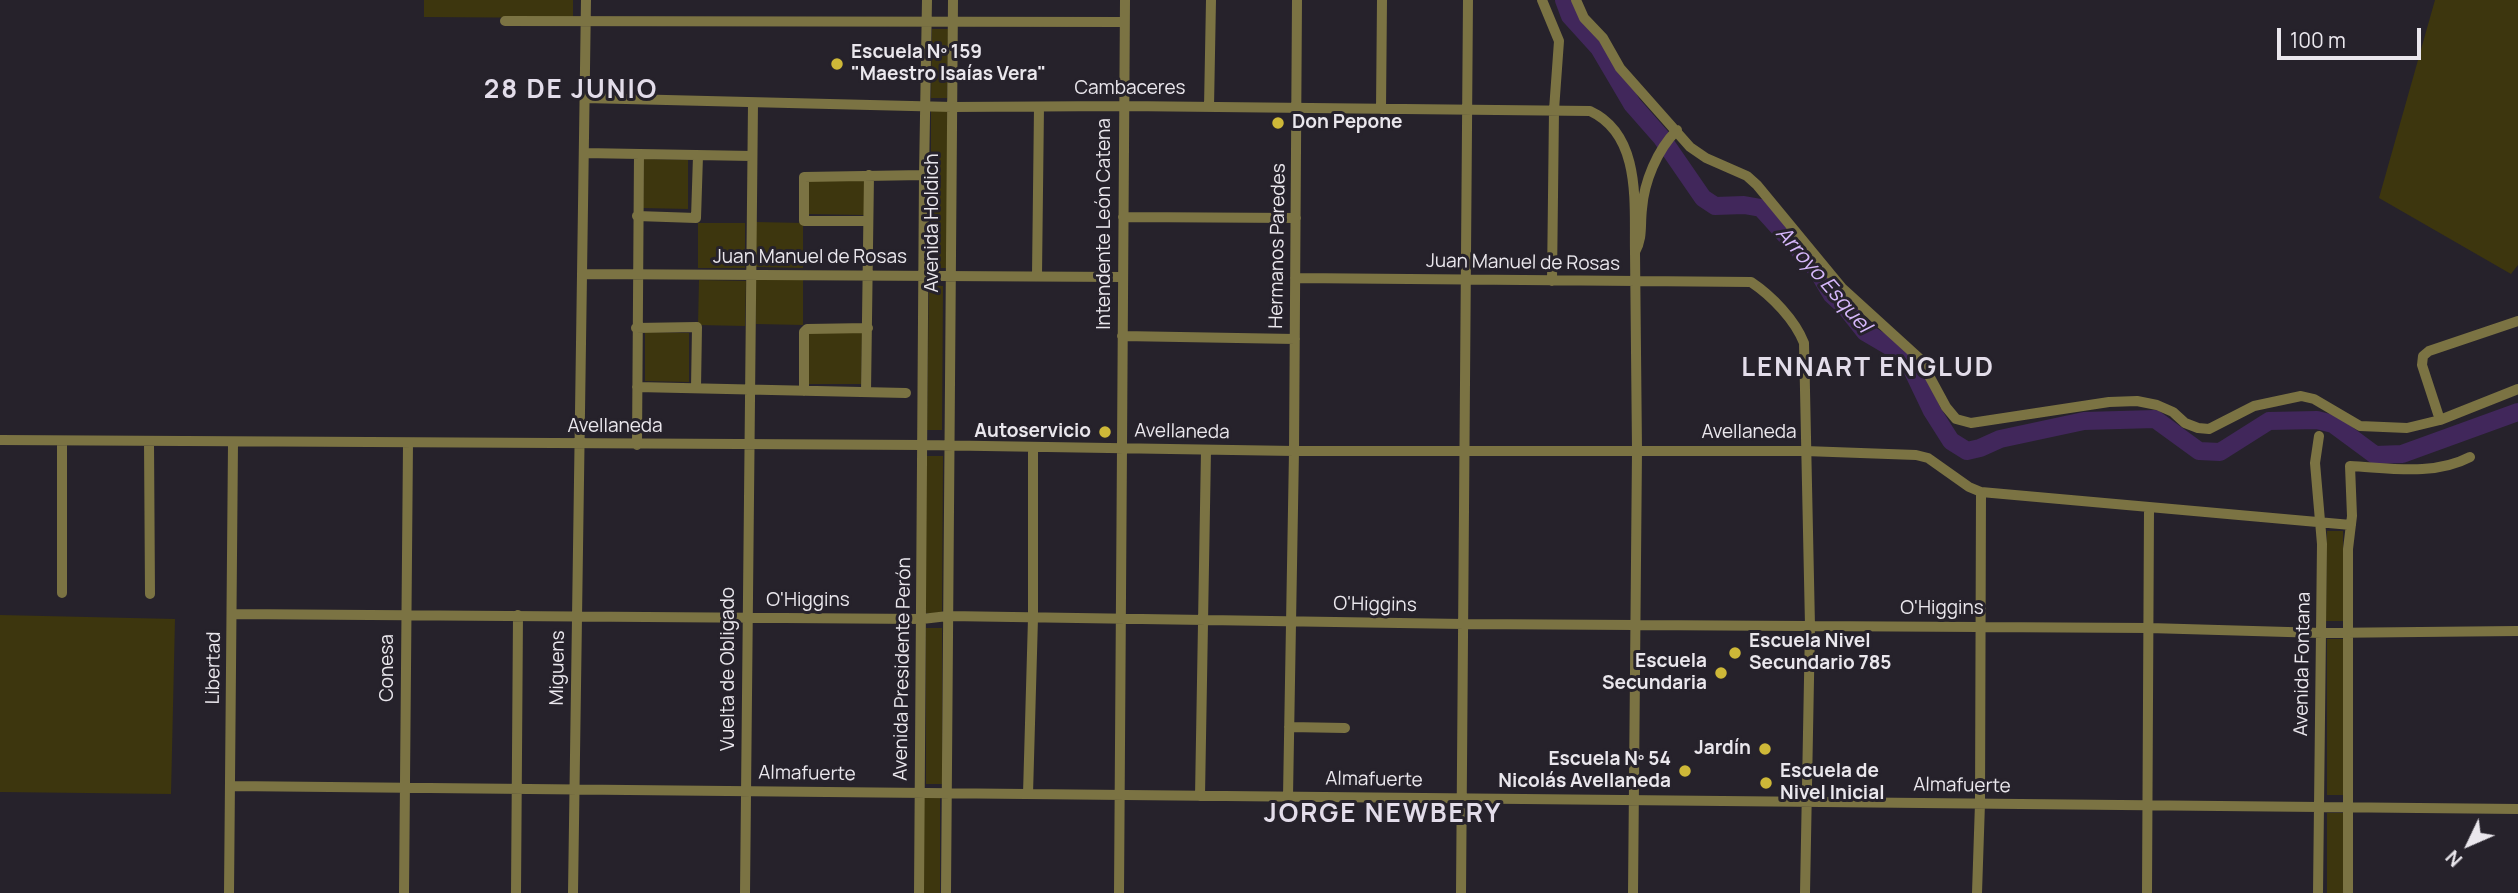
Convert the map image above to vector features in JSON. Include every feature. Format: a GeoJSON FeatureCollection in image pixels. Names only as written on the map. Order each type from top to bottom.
{"type":"FeatureCollection","features":[{"type":"Feature","properties":{"kind":"street","name":"Miguens"},"geometry":{"type":"LineString","coordinates":[[573,893],[586,0]]}},
{"type":"Feature","properties":{"kind":"street","name":"Avenida Holdich"},"geometry":{"type":"LineString","coordinates":[[923,445],[927,0]]}},
{"type":"Feature","properties":{"kind":"street","name":"Avenida Holdich"},"geometry":{"type":"LineString","coordinates":[[949,446],[953,0]]}},
{"type":"Feature","properties":{"kind":"street","name":"Intendente León Catena"},"geometry":{"type":"LineString","coordinates":[[1119,893],[1125,0]]}},
{"type":"Feature","properties":{"kind":"street"},"geometry":{"type":"LineString","coordinates":[[1209,107],[1211,0]]}},
{"type":"Feature","properties":{"kind":"street","name":"Hermanos Paredes"},"geometry":{"type":"LineString","coordinates":[[1288,796],[1297,0]]}},
{"type":"Feature","properties":{"kind":"street"},"geometry":{"type":"LineString","coordinates":[[1381,109],[1382,0]]}},
{"type":"Feature","properties":{"kind":"street"},"geometry":{"type":"LineString","coordinates":[[1461,893],[1468,0]]}},
{"type":"Feature","properties":{"kind":"street"},"geometry":{"type":"LineString","coordinates":[[1542,0],[1559,41],[1554,110],[1552,281]]}},
{"type":"Feature","properties":{"kind":"street"},"geometry":{"type":"LineString","coordinates":[[1576,0],[1584,19],[1603,38],[1620,68],[1696,152],[1747,176],[1757,185],[1842,288],[1920,359],[1946,407],[1956,419],[1971,423],[2109,402],[2137,401],[2157,405],[2173,412],[2185,423],[2209,429],[2255,406],[2301,396],[2314,399],[2360,426],[2407,428],[2440,420],[2518,389]]}},
{"type":"Feature","properties":{"kind":"street"},"geometry":{"type":"LineString","coordinates":[[505,21],[1125,22]]}},
{"type":"Feature","properties":{"kind":"street","name":"Cambaceres"},"geometry":{"type":"LineString","coordinates":[[585,98],[925,107],[1124,106],[1590,111],[1602,117],[1622,142],[1630,164],[1634,189],[1635,252]]}},
{"type":"Feature","properties":{"kind":"street","name":"Vuelta de Obligado"},"geometry":{"type":"LineString","coordinates":[[745,893],[753,103]]}},
{"type":"Feature","properties":{"kind":"street"},"geometry":{"type":"LineString","coordinates":[[1037,275],[1040,107]]}},
{"type":"Feature","properties":{"kind":"street"},"geometry":{"type":"LineString","coordinates":[[1633,893],[1637,450],[1635,252],[1641,241],[1642,207],[1659,153],[1667,139],[1677,130]]}},
{"type":"Feature","properties":{"kind":"street"},"geometry":{"type":"LineString","coordinates":[[584,153],[752,156]]}},
{"type":"Feature","properties":{"kind":"street"},"geometry":{"type":"LineString","coordinates":[[637,445],[636,274],[639,154]]}},
{"type":"Feature","properties":{"kind":"street"},"geometry":{"type":"LineString","coordinates":[[637,216],[696,218],[698,156]]}},
{"type":"Feature","properties":{"kind":"street"},"geometry":{"type":"LineString","coordinates":[[866,392],[869,175]]}},
{"type":"Feature","properties":{"kind":"street"},"geometry":{"type":"LineString","coordinates":[[868,221],[804,221],[804,177],[924,175]]}},
{"type":"Feature","properties":{"kind":"street"},"geometry":{"type":"LineString","coordinates":[[1123,217],[1296,218]]}},
{"type":"Feature","properties":{"kind":"street","name":"Juan Manuel de Rosas"},"geometry":{"type":"LineString","coordinates":[[582,274],[1122,277]]}},
{"type":"Feature","properties":{"kind":"street","name":"Juan Manuel de Rosas"},"geometry":{"type":"LineString","coordinates":[[1295,278],[1751,282],[1774,302],[1799,332],[1804,343],[1805,451]]}},
{"type":"Feature","properties":{"kind":"street"},"geometry":{"type":"LineString","coordinates":[[2440,420],[2422,365],[2423,356],[2429,351],[2518,321]]}},
{"type":"Feature","properties":{"kind":"street"},"geometry":{"type":"LineString","coordinates":[[636,328],[696,327],[696,388]]}},
{"type":"Feature","properties":{"kind":"street"},"geometry":{"type":"LineString","coordinates":[[804,391],[804,332],[807,329],[868,328]]}},
{"type":"Feature","properties":{"kind":"street"},"geometry":{"type":"LineString","coordinates":[[1122,336],[1294,339]]}},
{"type":"Feature","properties":{"kind":"street"},"geometry":{"type":"LineString","coordinates":[[636,387],[906,393]]}},
{"type":"Feature","properties":{"kind":"street","name":"Avenida Fontana"},"geometry":{"type":"LineString","coordinates":[[2318,893],[2322,633],[2321,524],[2315,464],[2319,436]]}},
{"type":"Feature","properties":{"kind":"street","name":"Avellaneda"},"geometry":{"type":"LineString","coordinates":[[0,440],[923,445],[1294,451],[1805,451],[1916,455],[1928,458],[1969,487],[1981,492],[2351,525]]}},
{"type":"Feature","properties":{"kind":"street"},"geometry":{"type":"LineString","coordinates":[[62,441],[62,593]]}},
{"type":"Feature","properties":{"kind":"street"},"geometry":{"type":"LineString","coordinates":[[149,442],[150,594]]}},
{"type":"Feature","properties":{"kind":"street","name":"Libertad"},"geometry":{"type":"LineString","coordinates":[[229,893],[233,443]]}},
{"type":"Feature","properties":{"kind":"street","name":"Conesa"},"geometry":{"type":"LineString","coordinates":[[404,893],[408,444]]}},
{"type":"Feature","properties":{"kind":"street","name":"Avenida Presidente Perón"},"geometry":{"type":"LineString","coordinates":[[919,893],[923,445]]}},
{"type":"Feature","properties":{"kind":"street"},"geometry":{"type":"LineString","coordinates":[[946,893],[949,446]]}},
{"type":"Feature","properties":{"kind":"street"},"geometry":{"type":"LineString","coordinates":[[1028,794],[1033,618],[1033,447]]}},
{"type":"Feature","properties":{"kind":"street"},"geometry":{"type":"LineString","coordinates":[[1200,796],[1206,450]]}},
{"type":"Feature","properties":{"kind":"street"},"geometry":{"type":"LineString","coordinates":[[1805,451],[1810,626],[1805,893]]}},
{"type":"Feature","properties":{"kind":"street"},"geometry":{"type":"LineString","coordinates":[[2348,893],[2350,466],[2431,469],[2457,464],[2470,457]]}},
{"type":"Feature","properties":{"kind":"street"},"geometry":{"type":"LineString","coordinates":[[1977,893],[1980,803],[1981,492]]}},
{"type":"Feature","properties":{"kind":"street"},"geometry":{"type":"LineString","coordinates":[[2147,893],[2149,509]]}},
{"type":"Feature","properties":{"kind":"street","name":"O'Higgins"},"geometry":{"type":"LineString","coordinates":[[232,614],[922,619],[948,616],[1464,624],[2149,628],[2322,633],[2518,631]]}},
{"type":"Feature","properties":{"kind":"street"},"geometry":{"type":"LineString","coordinates":[[516,893],[518,615]]}},
{"type":"Feature","properties":{"kind":"street"},"geometry":{"type":"LineString","coordinates":[[1289,727],[1345,728]]}},
{"type":"Feature","properties":{"kind":"street","name":"Almafuerte"},"geometry":{"type":"LineString","coordinates":[[230,786],[2518,809]]}},
{"type":"Feature","properties":{"kind":"shaded area"},"geometry":{"type":"Polygon","coordinates":[[[424,0],[573,0],[573,18],[424,17],[424,0]]]}},
{"type":"Feature","properties":{"kind":"shaded area"},"geometry":{"type":"Polygon","coordinates":[[[2435,0],[2518,0],[2518,265],[2511,274],[2379,198],[2435,0]]]}},
{"type":"Feature","properties":{"kind":"shaded area"},"geometry":{"type":"Polygon","coordinates":[[[932,29],[948,29],[947,98],[931,98],[932,29]]]}},
{"type":"Feature","properties":{"kind":"shaded area"},"geometry":{"type":"Polygon","coordinates":[[[931,111],[947,111],[947,268],[931,268],[931,111]]]}},
{"type":"Feature","properties":{"kind":"shaded area"},"geometry":{"type":"Polygon","coordinates":[[[644,159],[688,160],[688,209],[643,208],[644,159]]]}},
{"type":"Feature","properties":{"kind":"shaded area"},"geometry":{"type":"Polygon","coordinates":[[[809,179],[865,180],[864,215],[809,214],[809,179]]]}},
{"type":"Feature","properties":{"kind":"shaded area"},"geometry":{"type":"Polygon","coordinates":[[[756,222],[803,223],[803,268],[756,267],[756,222]]]}},
{"type":"Feature","properties":{"kind":"shaded area"},"geometry":{"type":"Polygon","coordinates":[[[698,223],[745,223],[745,268],[698,268],[698,223]]]}},
{"type":"Feature","properties":{"kind":"shaded area"},"geometry":{"type":"Polygon","coordinates":[[[699,280],[746,281],[745,326],[698,325],[699,280]]]}},
{"type":"Feature","properties":{"kind":"shaded area"},"geometry":{"type":"Polygon","coordinates":[[[756,280],[803,280],[803,325],[756,324],[756,280]]]}},
{"type":"Feature","properties":{"kind":"shaded area"},"geometry":{"type":"Polygon","coordinates":[[[929,285],[943,286],[942,430],[927,430],[929,285]]]}},
{"type":"Feature","properties":{"kind":"shaded area"},"geometry":{"type":"Polygon","coordinates":[[[645,332],[689,333],[689,382],[645,381],[645,332]]]}},
{"type":"Feature","properties":{"kind":"shaded area"},"geometry":{"type":"Polygon","coordinates":[[[809,332],[862,332],[861,384],[809,384],[809,332]]]}},
{"type":"Feature","properties":{"kind":"shaded area"},"geometry":{"type":"Polygon","coordinates":[[[926,456],[943,456],[942,613],[926,613],[926,456]]]}},
{"type":"Feature","properties":{"kind":"shaded area"},"geometry":{"type":"Polygon","coordinates":[[[2327,531],[2343,531],[2343,621],[2326,621],[2327,531]]]}},
{"type":"Feature","properties":{"kind":"shaded area"},"geometry":{"type":"Polygon","coordinates":[[[0,615],[175,619],[171,794],[0,792],[0,615]]]}},
{"type":"Feature","properties":{"kind":"shaded area"},"geometry":{"type":"Polygon","coordinates":[[[926,628],[942,628],[942,784],[926,784],[926,628]]]}},
{"type":"Feature","properties":{"kind":"shaded area"},"geometry":{"type":"Polygon","coordinates":[[[2327,639],[2344,639],[2343,795],[2327,795],[2327,639]]]}},
{"type":"Feature","properties":{"kind":"shaded area"},"geometry":{"type":"Polygon","coordinates":[[[924,798],[940,798],[940,893],[923,893],[924,798]]]}},
{"type":"Feature","properties":{"kind":"shaded area"},"geometry":{"type":"Polygon","coordinates":[[[2327,813],[2343,813],[2343,893],[2327,893],[2327,813]]]}},
{"type":"Feature","properties":{"kind":"waterway","name":"Arroyo Esquel"},"geometry":{"type":"LineString","coordinates":[[1564,0],[1570,16],[1599,48],[1632,104],[1661,137],[1703,198],[1715,206],[1744,205],[1761,208],[1817,270],[1832,295],[1865,332],[1894,349],[1910,365],[1932,411],[1951,441],[1967,451],[2000,439],[2084,421],[2155,419],[2199,451],[2220,452],[2269,421],[2317,420],[2333,424],[2375,455],[2402,454],[2518,412]]}},
{"type":"Feature","properties":{"kind":"place","name":"Escuela Nº 159 \"Maestro Isaías Vera\""},"geometry":{"type":"Point","coordinates":[837,64]}},
{"type":"Feature","properties":{"kind":"place","name":"Don Pepone"},"geometry":{"type":"Point","coordinates":[1278,123]}},
{"type":"Feature","properties":{"kind":"place","name":"Autoservicio"},"geometry":{"type":"Point","coordinates":[1105,432]}},
{"type":"Feature","properties":{"kind":"place","name":"Escuela Nivel Secundario 785"},"geometry":{"type":"Point","coordinates":[1735,653]}},
{"type":"Feature","properties":{"kind":"place","name":"Escuela Secundaria"},"geometry":{"type":"Point","coordinates":[1721,673]}},
{"type":"Feature","properties":{"kind":"place","name":"Jardín"},"geometry":{"type":"Point","coordinates":[1765,749]}},
{"type":"Feature","properties":{"kind":"place","name":"Escuela Nº 54 Nicolás Avellaneda"},"geometry":{"type":"Point","coordinates":[1685,771]}},
{"type":"Feature","properties":{"kind":"place","name":"Escuela de Nivel Inicial"},"geometry":{"type":"Point","coordinates":[1766,783]}},
{"type":"Feature","properties":{"kind":"district","name":"28 DE JUNIO"},"geometry":{"type":"Point","coordinates":[571,91]}},
{"type":"Feature","properties":{"kind":"district","name":"LENNART ENGLUD"},"geometry":{"type":"Point","coordinates":[1868,369]}},
{"type":"Feature","properties":{"kind":"district","name":"JORGE NEWBERY"},"geometry":{"type":"Point","coordinates":[1383,815]}}]}
